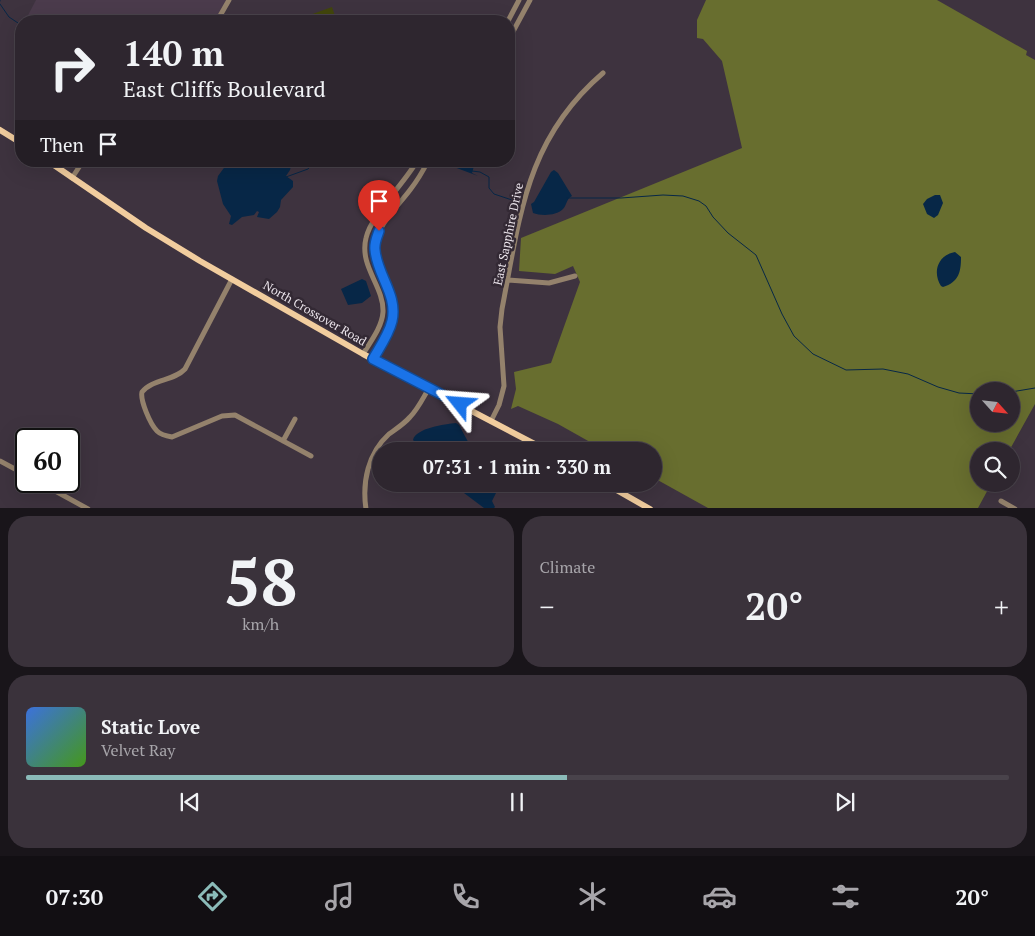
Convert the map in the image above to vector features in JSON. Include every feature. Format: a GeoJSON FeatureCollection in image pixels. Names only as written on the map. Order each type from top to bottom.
{"type":"FeatureCollection","features":[{"type":"Feature","properties":{"kind":"main road"},"geometry":{"type":"LineString","coordinates":[[0,130],[15,139]]}},
{"type":"Feature","properties":{"kind":"main road","name":"North Crossover Road"},"geometry":{"type":"LineString","coordinates":[[56,167],[179,248],[232,279],[363,354],[531,442]]}},
{"type":"Feature","properties":{"kind":"main road"},"geometry":{"type":"LineString","coordinates":[[621,492],[650,508]]}},
{"type":"Feature","properties":{"kind":"street"},"geometry":{"type":"LineString","coordinates":[[220,15],[229,0]]}},
{"type":"Feature","properties":{"kind":"street"},"geometry":{"type":"LineString","coordinates":[[511,15],[519,0]]}},
{"type":"Feature","properties":{"kind":"street"},"geometry":{"type":"LineString","coordinates":[[515,28],[530,0]]}},
{"type":"Feature","properties":{"kind":"street","name":"East Sapphire Drive"},"geometry":{"type":"LineString","coordinates":[[491,421],[504,386],[500,327],[523,199],[539,155],[558,122],[573,103],[603,73]]}},
{"type":"Feature","properties":{"kind":"street"},"geometry":{"type":"LineString","coordinates":[[72,178],[80,167]]}},
{"type":"Feature","properties":{"kind":"street"},"geometry":{"type":"LineString","coordinates":[[363,354],[382,319],[383,311],[380,297],[367,266],[364,250],[365,238],[375,218],[413,167]]}},
{"type":"Feature","properties":{"kind":"street"},"geometry":{"type":"LineString","coordinates":[[373,359],[388,332],[393,310],[392,300],[378,262],[375,242],[385,222],[410,190],[424,167]]}},
{"type":"Feature","properties":{"kind":"street"},"geometry":{"type":"LineString","coordinates":[[508,280],[548,283],[575,276]]}},
{"type":"Feature","properties":{"kind":"street"},"geometry":{"type":"LineString","coordinates":[[232,279],[185,369],[178,375],[146,387],[142,392],[141,398],[152,424],[165,436],[172,437],[230,414],[311,456]]}},
{"type":"Feature","properties":{"kind":"street"},"geometry":{"type":"LineString","coordinates":[[366,508],[364,485],[370,463],[381,443],[388,435],[408,420],[429,388]]}},
{"type":"Feature","properties":{"kind":"street"},"geometry":{"type":"LineString","coordinates":[[283,441],[295,419]]}},
{"type":"Feature","properties":{"kind":"street"},"geometry":{"type":"LineString","coordinates":[[0,461],[15,469]]}},
{"type":"Feature","properties":{"kind":"street"},"geometry":{"type":"LineString","coordinates":[[58,493],[88,508]]}},
{"type":"Feature","properties":{"kind":"street"},"geometry":{"type":"LineString","coordinates":[[1001,500],[1015,508]]}},
{"type":"Feature","properties":{"kind":"shaded area"},"geometry":{"type":"Polygon","coordinates":[[[36,0],[229,0],[220,15],[28,15],[36,0]]]}},
{"type":"Feature","properties":{"kind":"green space"},"geometry":{"type":"Polygon","coordinates":[[[706,0],[937,0],[1027,51],[1026,55],[1035,60],[1035,404],[1020,431],[1020,382],[970,382],[970,432],[1020,432],[1014,442],[970,442],[970,492],[987,492],[978,508],[708,508],[662,482],[662,442],[590,442],[558,424],[518,406],[511,409],[516,389],[514,372],[551,363],[580,282],[573,266],[555,274],[519,271],[521,238],[742,148],[722,61],[703,39],[697,38],[697,20],[706,0]]]}},
{"type":"Feature","properties":{"kind":"green space"},"geometry":{"type":"Polygon","coordinates":[[[332,7],[335,15],[310,15],[332,7]]]}},
{"type":"Feature","properties":{"kind":"water"},"geometry":{"type":"Polygon","coordinates":[[[225,167],[291,167],[286,176],[293,181],[293,187],[281,200],[277,212],[269,219],[257,217],[259,212],[257,211],[254,215],[242,217],[232,225],[229,224],[231,216],[223,204],[217,181],[218,176],[225,167]]]}},
{"type":"Feature","properties":{"kind":"water"},"geometry":{"type":"Polygon","coordinates":[[[454,167],[474,167],[472,173],[478,176],[454,167]]]}},
{"type":"Feature","properties":{"kind":"water"},"geometry":{"type":"Polygon","coordinates":[[[554,170],[558,173],[572,196],[563,209],[556,213],[540,215],[533,213],[531,204],[554,170]]]}},
{"type":"Feature","properties":{"kind":"water"},"geometry":{"type":"Polygon","coordinates":[[[940,195],[943,203],[938,215],[934,218],[927,214],[923,204],[927,199],[940,195]]]}},
{"type":"Feature","properties":{"kind":"water"},"geometry":{"type":"Polygon","coordinates":[[[955,252],[961,257],[960,272],[953,282],[943,287],[938,281],[938,265],[944,257],[955,252]]]}},
{"type":"Feature","properties":{"kind":"water"},"geometry":{"type":"Polygon","coordinates":[[[362,279],[366,281],[371,296],[362,303],[348,305],[341,289],[362,279]]]}},
{"type":"Feature","properties":{"kind":"water"},"geometry":{"type":"Polygon","coordinates":[[[456,423],[468,442],[415,442],[413,440],[419,432],[456,423]]]}},
{"type":"Feature","properties":{"kind":"water"},"geometry":{"type":"Polygon","coordinates":[[[463,492],[496,492],[492,501],[495,507],[484,508],[463,492]]]}},
{"type":"Feature","properties":{"kind":"waterway"},"geometry":{"type":"LineString","coordinates":[[0,4],[9,17],[15,21]]}},
{"type":"Feature","properties":{"kind":"waterway"},"geometry":{"type":"LineString","coordinates":[[286,177],[310,167]]}},
{"type":"Feature","properties":{"kind":"waterway"},"geometry":{"type":"LineString","coordinates":[[472,171],[480,172],[489,177],[489,188],[494,194],[512,200]]}},
{"type":"Feature","properties":{"kind":"waterway"},"geometry":{"type":"LineString","coordinates":[[567,198],[621,198],[663,195],[683,196],[699,201],[706,206],[713,217],[728,233],[756,255],[782,314],[794,336],[813,354],[846,370],[883,369],[908,374],[938,387],[959,393],[970,394]]}},
{"type":"Feature","properties":{"kind":"waterway"},"geometry":{"type":"LineString","coordinates":[[1020,390],[1035,388]]}},
{"type":"Feature","properties":{"kind":"route"},"geometry":{"type":"LineString","coordinates":[[379,231],[375,242],[375,250],[392,300],[393,310],[388,332],[373,359],[460,404]]}}]}
